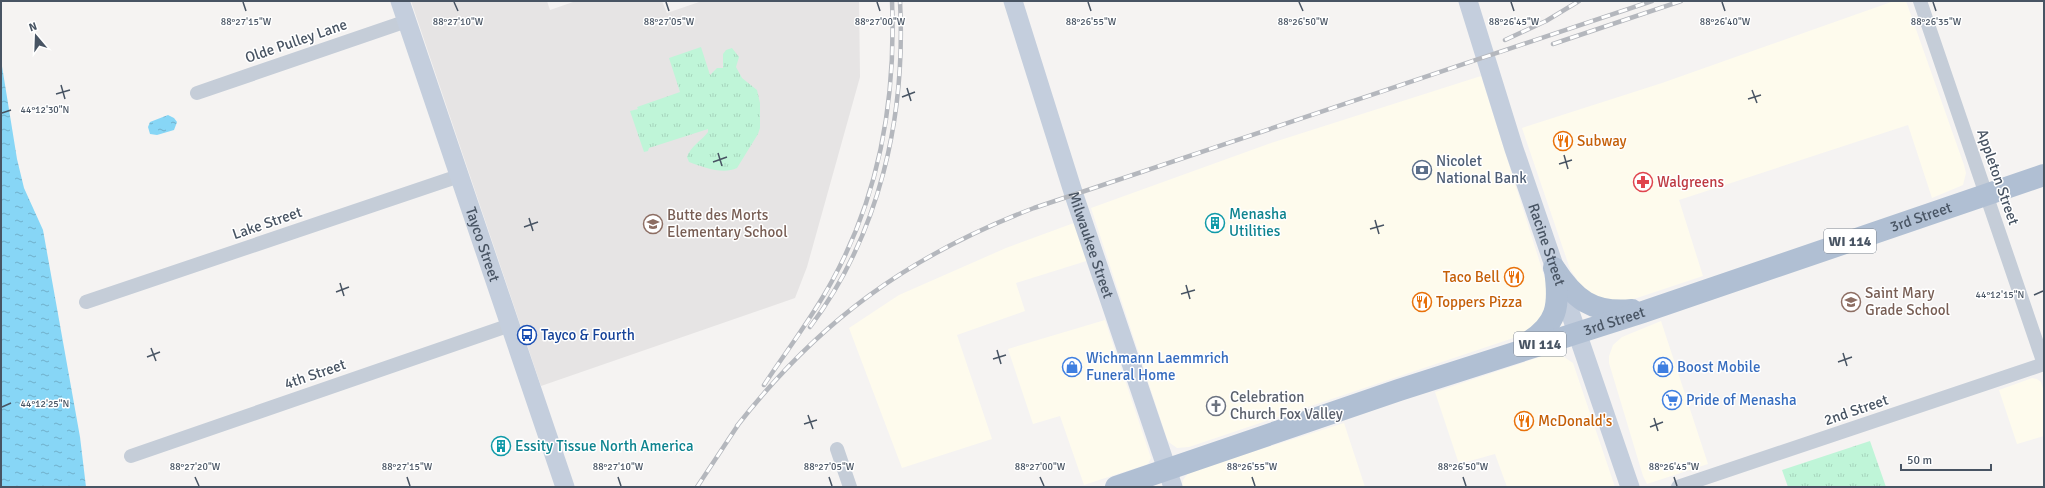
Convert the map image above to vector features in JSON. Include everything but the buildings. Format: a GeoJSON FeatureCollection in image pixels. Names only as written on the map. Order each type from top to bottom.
{"type":"FeatureCollection","features":[{"type":"Feature","properties":{"kind":"main road","name":"3rd Street"},"geometry":{"type":"LineString","coordinates":[[1116,487],[1170,478],[1503,356],[1657,307],[2044,175]]}},
{"type":"Feature","properties":{"kind":"main road"},"geometry":{"type":"LineString","coordinates":[[1554,268],[1576,296],[1598,308],[1615,311],[1657,307]]}},
{"type":"Feature","properties":{"kind":"main road"},"geometry":{"type":"LineString","coordinates":[[1503,356],[1540,334],[1553,318],[1556,311],[1557,294],[1554,268]]}},
{"type":"Feature","properties":{"kind":"street","name":"Tayco Street"},"geometry":{"type":"LineString","coordinates":[[400,1],[565,487]]}},
{"type":"Feature","properties":{"kind":"street","name":"Milwaukee Street"},"geometry":{"type":"LineString","coordinates":[[1013,1],[1074,195],[1170,478]]}},
{"type":"Feature","properties":{"kind":"street","name":"Racine Street"},"geometry":{"type":"LineString","coordinates":[[1468,1],[1514,149],[1630,487]]}},
{"type":"Feature","properties":{"kind":"street","name":"Appleton Street"},"geometry":{"type":"LineString","coordinates":[[1920,1],[2044,364]]}},
{"type":"Feature","properties":{"kind":"street","name":"Olde Pulley Lane"},"geometry":{"type":"LineString","coordinates":[[197,93],[406,21]]}},
{"type":"Feature","properties":{"kind":"street","name":"Lake Street"},"geometry":{"type":"LineString","coordinates":[[86,302],[459,176]]}},
{"type":"Feature","properties":{"kind":"street","name":"4th Street"},"geometry":{"type":"LineString","coordinates":[[131,456],[510,325]]}},
{"type":"Feature","properties":{"kind":"street","name":"2nd Street"},"geometry":{"type":"LineString","coordinates":[[1678,487],[2044,364]]}},
{"type":"Feature","properties":{"kind":"street"},"geometry":{"type":"LineString","coordinates":[[837,449],[850,487]]}},
{"type":"Feature","properties":{"kind":"shaded area","name":"Butte des Morts Elementary School"},"geometry":{"type":"Polygon","coordinates":[[[411,1],[547,1],[550,10],[576,1],[662,1],[667,13],[702,1],[859,1],[860,77],[807,267],[795,298],[541,386],[411,1]]]}},
{"type":"Feature","properties":{"kind":"shaded area"},"geometry":{"type":"Polygon","coordinates":[[[1894,1],[1906,1],[1964,165],[1966,173],[1963,185],[1932,198],[1908,125],[1679,200],[1703,276],[1631,300],[1607,303],[1584,290],[1570,269],[1522,128],[1662,83],[1894,1]]]}},
{"type":"Feature","properties":{"kind":"shaded area"},"geometry":{"type":"Polygon","coordinates":[[[1481,76],[1547,285],[1550,303],[1534,331],[1189,447],[1177,448],[1170,443],[1167,439],[1091,208],[1271,143],[1481,76]]]}},
{"type":"Feature","properties":{"kind":"shaded area"},"geometry":{"type":"Polygon","coordinates":[[[1082,220],[1096,258],[1016,283],[1025,311],[957,335],[992,439],[902,468],[849,328],[899,295],[1006,248],[1082,220]]]}},
{"type":"Feature","properties":{"kind":"shaded area"},"geometry":{"type":"Polygon","coordinates":[[[1105,320],[1151,458],[1148,464],[1084,485],[1060,416],[1033,424],[1008,349],[1105,320]]]}},
{"type":"Feature","properties":{"kind":"shaded area"},"geometry":{"type":"Polygon","coordinates":[[[1661,321],[1708,464],[1647,484],[1643,476],[1609,363],[1609,356],[1613,345],[1622,337],[1661,321]]]}},
{"type":"Feature","properties":{"kind":"shaded area"},"geometry":{"type":"Polygon","coordinates":[[[1549,354],[1561,355],[1573,363],[1615,487],[1507,487],[1495,454],[1459,464],[1435,392],[1549,354]]]}},
{"type":"Feature","properties":{"kind":"shaded area"},"geometry":{"type":"Polygon","coordinates":[[[2032,378],[2041,382],[2044,392],[2044,436],[2017,444],[1999,390],[2032,378]]]}},
{"type":"Feature","properties":{"kind":"shaded area"},"geometry":{"type":"Polygon","coordinates":[[[1344,423],[1365,487],[1182,487],[1183,480],[1189,472],[1344,423]]]}},
{"type":"Feature","properties":{"kind":"green space"},"geometry":{"type":"Polygon","coordinates":[[[701,47],[710,75],[717,68],[723,68],[723,54],[726,50],[732,48],[739,57],[736,67],[742,78],[757,90],[760,103],[760,128],[758,134],[737,168],[731,170],[713,170],[689,162],[687,157],[689,153],[708,132],[708,129],[649,148],[648,151],[644,152],[630,111],[638,109],[637,107],[680,92],[669,58],[701,47]]]}},
{"type":"Feature","properties":{"kind":"green space"},"geometry":{"type":"Polygon","coordinates":[[[1870,441],[1886,487],[1788,487],[1782,470],[1870,441]]]}},
{"type":"Feature","properties":{"kind":"water"},"geometry":{"type":"Polygon","coordinates":[[[1,60],[17,159],[24,188],[43,230],[80,437],[86,487],[1,487],[1,60]]]}},
{"type":"Feature","properties":{"kind":"water"},"geometry":{"type":"Polygon","coordinates":[[[168,115],[174,118],[177,122],[174,130],[157,135],[150,134],[148,127],[150,122],[168,115]]]}},
{"type":"Feature","properties":{"kind":"railway"},"geometry":{"type":"LineString","coordinates":[[764,385],[824,295],[849,248],[862,214],[882,145],[887,110],[893,38],[892,1]]}},
{"type":"Feature","properties":{"kind":"railway"},"geometry":{"type":"LineString","coordinates":[[810,327],[834,291],[854,253],[871,213],[884,172],[893,130],[898,87],[901,44],[900,1]]}},
{"type":"Feature","properties":{"kind":"railway"},"geometry":{"type":"LineString","coordinates":[[1505,40],[1546,21],[1579,1]]}},
{"type":"Feature","properties":{"kind":"railway"},"geometry":{"type":"LineString","coordinates":[[737,426],[768,388],[800,354],[869,296],[906,270],[988,227],[1034,208],[1652,1]]}},
{"type":"Feature","properties":{"kind":"railway"},"geometry":{"type":"LineString","coordinates":[[1553,44],[1681,1]]}},
{"type":"Feature","properties":{"kind":"railway"},"geometry":{"type":"LineString","coordinates":[[697,487],[740,422]]}},
{"type":"Feature","properties":{"kind":"place","name":"Subway"},"geometry":{"type":"Point","coordinates":[1563,141]}},
{"type":"Feature","properties":{"kind":"place","name":"Nicolet National Bank"},"geometry":{"type":"Point","coordinates":[1422,170]}},
{"type":"Feature","properties":{"kind":"place","name":"Walgreens"},"geometry":{"type":"Point","coordinates":[1643,182]}},
{"type":"Feature","properties":{"kind":"place","name":"Menasha Utilities"},"geometry":{"type":"Point","coordinates":[1215,223]}},
{"type":"Feature","properties":{"kind":"place","name":"Butte des Morts Elementary School"},"geometry":{"type":"Point","coordinates":[653,224]}},
{"type":"Feature","properties":{"kind":"place","name":"Taco Bell"},"geometry":{"type":"Point","coordinates":[1514,277]}},
{"type":"Feature","properties":{"kind":"place","name":"Toppers Pizza"},"geometry":{"type":"Point","coordinates":[1422,302]}},
{"type":"Feature","properties":{"kind":"place","name":"Saint Mary Grade School"},"geometry":{"type":"Point","coordinates":[1851,302]}},
{"type":"Feature","properties":{"kind":"place","name":"Tayco & Fourth"},"geometry":{"type":"Point","coordinates":[527,335]}},
{"type":"Feature","properties":{"kind":"place","name":"Wichmann Laemmrich Funeral Home"},"geometry":{"type":"Point","coordinates":[1072,367]}},
{"type":"Feature","properties":{"kind":"place","name":"Boost Mobile"},"geometry":{"type":"Point","coordinates":[1663,367]}},
{"type":"Feature","properties":{"kind":"place","name":"Pride of Menasha"},"geometry":{"type":"Point","coordinates":[1672,400]}},
{"type":"Feature","properties":{"kind":"place","name":"Celebration Church Fox Valley"},"geometry":{"type":"Point","coordinates":[1216,406]}},
{"type":"Feature","properties":{"kind":"place","name":"McDonald's"},"geometry":{"type":"Point","coordinates":[1524,421]}},
{"type":"Feature","properties":{"kind":"place","name":"Essity Tissue North America"},"geometry":{"type":"Point","coordinates":[501,446]}}]}
